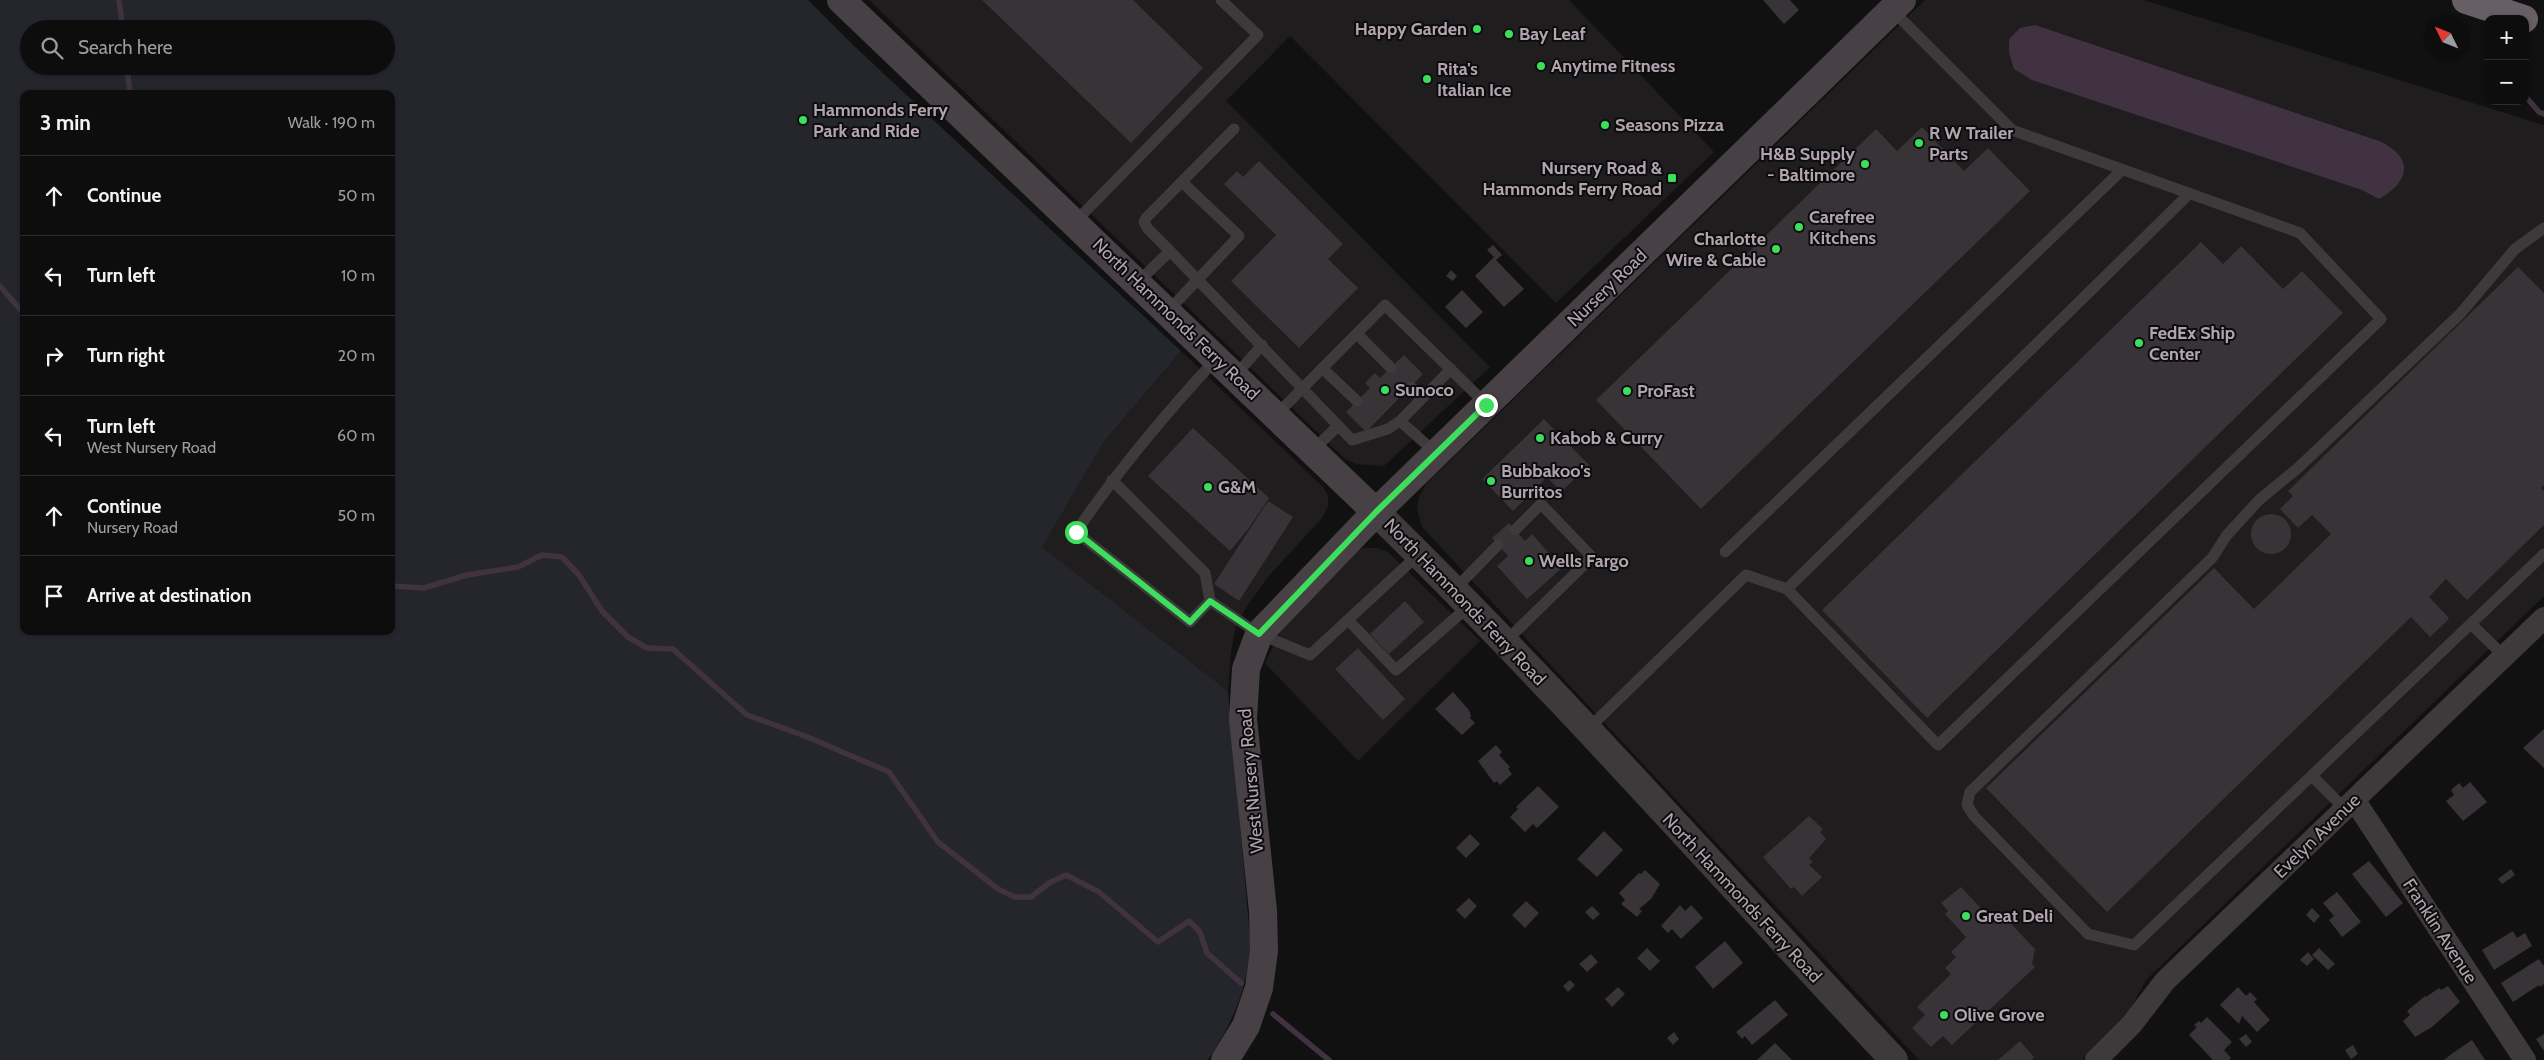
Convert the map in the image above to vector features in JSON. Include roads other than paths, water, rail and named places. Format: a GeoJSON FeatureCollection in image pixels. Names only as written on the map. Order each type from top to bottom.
{"type":"FeatureCollection","features":[{"type":"Feature","properties":{"kind":"highway"},"geometry":{"type":"LineString","coordinates":[[2466,0],[2512,15]]}},
{"type":"Feature","properties":{"kind":"highway"},"geometry":{"type":"LineString","coordinates":[[2529,20],[2544,25]]}},
{"type":"Feature","properties":{"kind":"main road","name":"North Hammonds Ferry Road"},"geometry":{"type":"LineString","coordinates":[[841,0],[1376,512]]}},
{"type":"Feature","properties":{"kind":"main road","name":"Nursery Road"},"geometry":{"type":"LineString","coordinates":[[1376,512],[1897,5]]}},
{"type":"Feature","properties":{"kind":"main road","name":"West Nursery Road"},"geometry":{"type":"LineString","coordinates":[[1225,1060],[1246,1026],[1259,988],[1264,951],[1264,911],[1243,719],[1246,669],[1259,634],[1376,512]]}},
{"type":"Feature","properties":{"kind":"street","name":"North Hammonds Ferry Road"},"geometry":{"type":"LineString","coordinates":[[1376,512],[1588,728],[1722,877],[1894,1060]]}},
{"type":"Feature","properties":{"kind":"street","name":"Evelyn Avenue"},"geometry":{"type":"LineString","coordinates":[[2096,1060],[2132,1024],[2165,981],[2544,618]]}},
{"type":"Feature","properties":{"kind":"street","name":"Franklin Avenue"},"geometry":{"type":"LineString","coordinates":[[2350,805],[2525,1060]]}},
{"type":"Feature","properties":{"kind":"lane"},"geometry":{"type":"LineString","coordinates":[[1074,222],[1258,36],[1221,0]]}},
{"type":"Feature","properties":{"kind":"lane"},"geometry":{"type":"LineString","coordinates":[[1588,728],[1746,575],[1787,589],[1938,745],[2381,319],[2300,233],[2012,130],[1897,5]]}},
{"type":"Feature","properties":{"kind":"lane"},"geometry":{"type":"LineString","coordinates":[[1234,129],[1146,218],[1144,222],[1148,229],[1352,440],[1388,429],[1400,421],[1421,397],[1451,369]]}},
{"type":"Feature","properties":{"kind":"lane"},"geometry":{"type":"LineString","coordinates":[[1725,552],[2122,170]]}},
{"type":"Feature","properties":{"kind":"lane"},"geometry":{"type":"LineString","coordinates":[[1168,311],[1240,236],[1182,182]]}},
{"type":"Feature","properties":{"kind":"lane"},"geometry":{"type":"LineString","coordinates":[[1787,589],[2189,194]]}},
{"type":"Feature","properties":{"kind":"lane"},"geometry":{"type":"LineString","coordinates":[[2544,228],[2516,249],[2460,314],[2298,468],[2258,500],[2227,536],[2212,558],[1970,792],[1967,804],[1974,816],[2088,934],[2134,945],[2544,554]]}},
{"type":"Feature","properties":{"kind":"lane"},"geometry":{"type":"LineString","coordinates":[[1137,283],[1170,251]]}},
{"type":"Feature","properties":{"kind":"lane"},"geometry":{"type":"LineString","coordinates":[[1276,415],[1385,305],[1486,405]]}},
{"type":"Feature","properties":{"kind":"lane"},"geometry":{"type":"LineString","coordinates":[[1357,334],[1391,368]]}},
{"type":"Feature","properties":{"kind":"lane"},"geometry":{"type":"LineString","coordinates":[[1210,601],[1190,622],[1076,532],[1112,480],[1174,405],[1226,367],[1262,345]]}},
{"type":"Feature","properties":{"kind":"lane"},"geometry":{"type":"LineString","coordinates":[[1322,368],[1357,401]]}},
{"type":"Feature","properties":{"kind":"lane"},"geometry":{"type":"LineString","coordinates":[[1411,387],[1421,397]]}},
{"type":"Feature","properties":{"kind":"lane"},"geometry":{"type":"LineString","coordinates":[[1378,420],[1388,429]]}},
{"type":"Feature","properties":{"kind":"lane"},"geometry":{"type":"LineString","coordinates":[[1400,421],[1436,454]]}},
{"type":"Feature","properties":{"kind":"lane"},"geometry":{"type":"LineString","coordinates":[[1313,450],[1338,426]]}},
{"type":"Feature","properties":{"kind":"lane"},"geometry":{"type":"LineString","coordinates":[[1112,480],[1205,573],[1210,601],[1259,634],[1310,655],[1419,554]]}},
{"type":"Feature","properties":{"kind":"lane"},"geometry":{"type":"LineString","coordinates":[[1504,642],[1592,557],[1541,504],[1516,530]]}},
{"type":"Feature","properties":{"kind":"lane"},"geometry":{"type":"LineString","coordinates":[[1348,620],[1396,670],[1462,598],[1498,545]]}},
{"type":"Feature","properties":{"kind":"lane"},"geometry":{"type":"LineString","coordinates":[[2471,624],[2504,656]]}},
{"type":"Feature","properties":{"kind":"lane"},"geometry":{"type":"LineString","coordinates":[[2312,776],[2350,805]]}},
{"type":"Feature","properties":{"kind":"waterway"},"geometry":{"type":"LineString","coordinates":[[119,0],[122,20]]}},
{"type":"Feature","properties":{"kind":"waterway"},"geometry":{"type":"LineString","coordinates":[[128,75],[130,90]]}},
{"type":"Feature","properties":{"kind":"waterway"},"geometry":{"type":"LineString","coordinates":[[2529,101],[2539,112],[2544,114]]}},
{"type":"Feature","properties":{"kind":"waterway"},"geometry":{"type":"LineString","coordinates":[[0,286],[20,309]]}},
{"type":"Feature","properties":{"kind":"waterway"},"geometry":{"type":"LineString","coordinates":[[395,586],[424,588],[467,575],[518,567],[542,555],[562,557],[579,575],[602,611],[628,637],[647,648],[673,649],[747,715],[805,736],[889,772],[938,842],[998,889],[1015,897],[1031,897],[1049,883],[1066,875],[1099,892],[1158,942],[1189,921],[1200,932],[1207,953],[1241,983]]}},
{"type":"Feature","properties":{"kind":"waterway"},"geometry":{"type":"LineString","coordinates":[[1273,1014],[1329,1060]]}},
{"type":"Feature","properties":{"kind":"place","name":"Happy Garden"},"geometry":{"type":"Point","coordinates":[1477,29]}},
{"type":"Feature","properties":{"kind":"place","name":"Bay Leaf"},"geometry":{"type":"Point","coordinates":[1509,34]}},
{"type":"Feature","properties":{"kind":"place","name":"Anytime Fitness"},"geometry":{"type":"Point","coordinates":[1541,66]}},
{"type":"Feature","properties":{"kind":"place","name":"Rita's Italian Ice"},"geometry":{"type":"Point","coordinates":[1427,79]}},
{"type":"Feature","properties":{"kind":"place","name":"Hammonds Ferry Park and Ride"},"geometry":{"type":"Point","coordinates":[803,120]}},
{"type":"Feature","properties":{"kind":"place","name":"Seasons Pizza"},"geometry":{"type":"Point","coordinates":[1605,125]}},
{"type":"Feature","properties":{"kind":"place","name":"R W Trailer Parts"},"geometry":{"type":"Point","coordinates":[1919,143]}},
{"type":"Feature","properties":{"kind":"place","name":"H&B Supply - Baltimore"},"geometry":{"type":"Point","coordinates":[1865,164]}},
{"type":"Feature","properties":{"kind":"place","name":"Nursery Road & Hammonds Ferry Road"},"geometry":{"type":"Point","coordinates":[1672,178]}},
{"type":"Feature","properties":{"kind":"place","name":"Carefree Kitchens"},"geometry":{"type":"Point","coordinates":[1799,227]}},
{"type":"Feature","properties":{"kind":"place","name":"Charlotte Wire & Cable"},"geometry":{"type":"Point","coordinates":[1776,249]}},
{"type":"Feature","properties":{"kind":"place","name":"FedEx Ship Center"},"geometry":{"type":"Point","coordinates":[2139,343]}},
{"type":"Feature","properties":{"kind":"place","name":"Sunoco"},"geometry":{"type":"Point","coordinates":[1385,390]}},
{"type":"Feature","properties":{"kind":"place","name":"ProFast"},"geometry":{"type":"Point","coordinates":[1627,391]}},
{"type":"Feature","properties":{"kind":"place","name":"Kabob & Curry"},"geometry":{"type":"Point","coordinates":[1540,438]}},
{"type":"Feature","properties":{"kind":"place","name":"Bubbakoo's Burritos"},"geometry":{"type":"Point","coordinates":[1491,481]}},
{"type":"Feature","properties":{"kind":"place","name":"G&M"},"geometry":{"type":"Point","coordinates":[1208,487]}},
{"type":"Feature","properties":{"kind":"place","name":"Wells Fargo"},"geometry":{"type":"Point","coordinates":[1529,561]}},
{"type":"Feature","properties":{"kind":"place","name":"Great Deli"},"geometry":{"type":"Point","coordinates":[1966,916]}},
{"type":"Feature","properties":{"kind":"place","name":"Olive Grove"},"geometry":{"type":"Point","coordinates":[1944,1015]}}]}
